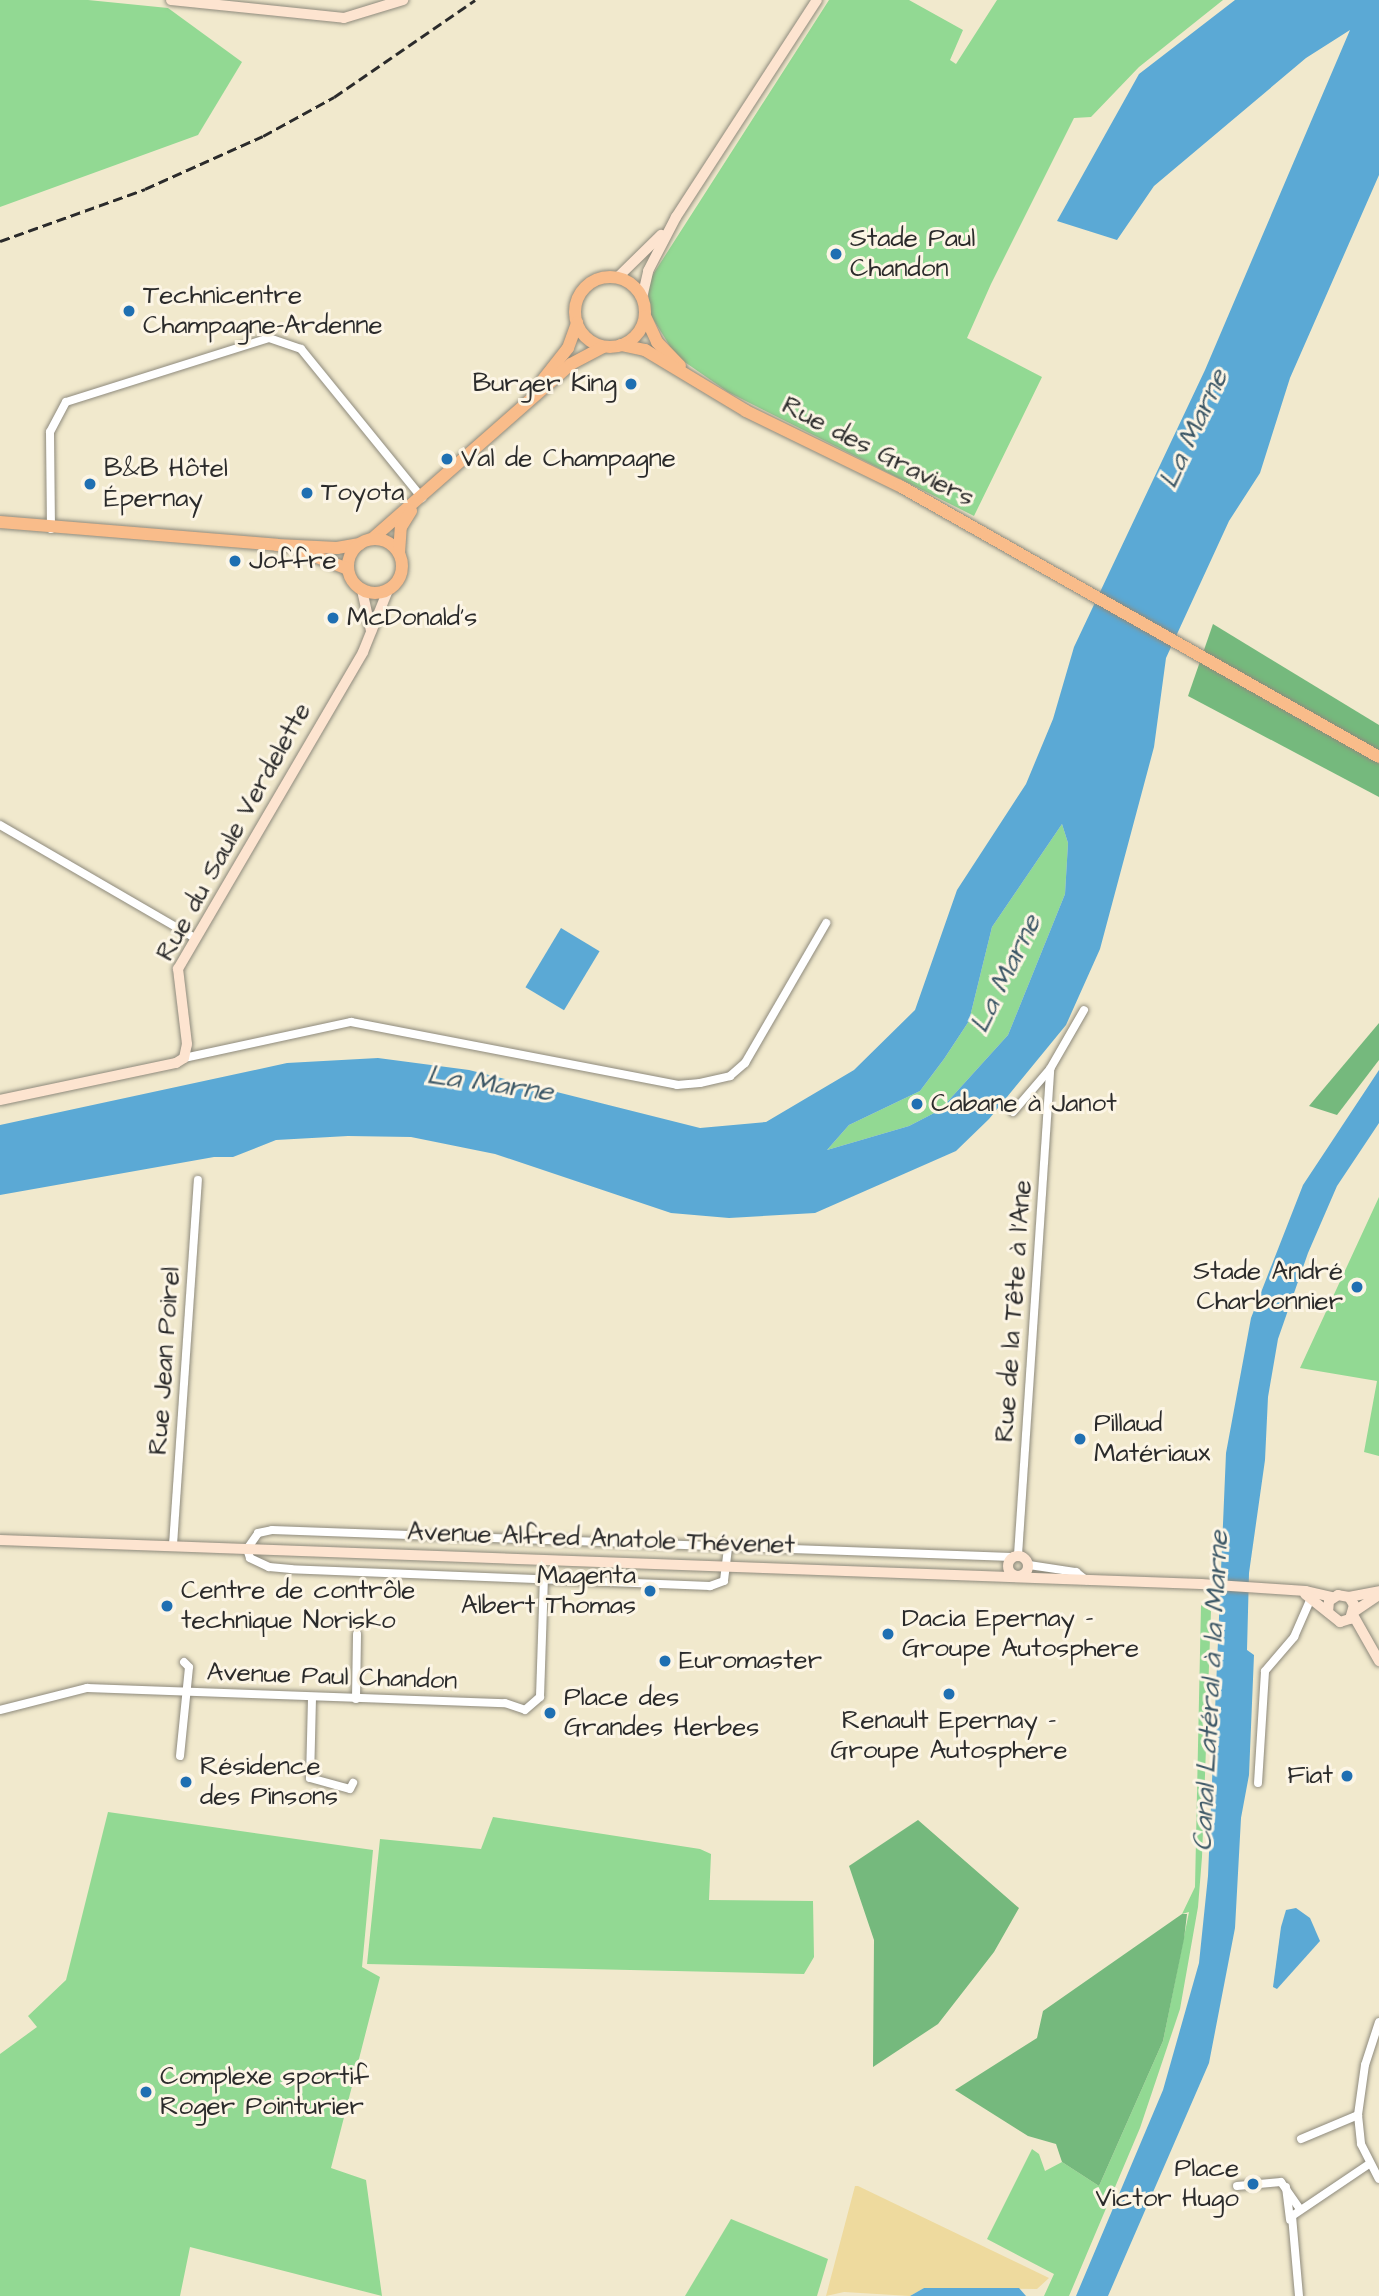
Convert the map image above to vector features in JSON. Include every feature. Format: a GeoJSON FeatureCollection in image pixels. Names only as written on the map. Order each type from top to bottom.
{"type":"FeatureCollection","features":[{"type":"Feature","properties":{"kind":"main road"},"geometry":{"type":"LineString","coordinates":[[171,0],[344,18],[403,0]]}},
{"type":"Feature","properties":{"kind":"main road"},"geometry":{"type":"LineString","coordinates":[[348,569],[350,555],[419,500],[570,364],[603,347],[621,345],[637,334],[645,315],[642,298],[648,271],[677,217],[817,0]]}},
{"type":"Feature","properties":{"kind":"main road"},"geometry":{"type":"LineString","coordinates":[[617,278],[677,217]]}},
{"type":"Feature","properties":{"kind":"main road"},"geometry":{"type":"LineString","coordinates":[[500,429],[559,362],[577,323],[577,299],[584,289],[605,278],[617,278],[631,285],[642,298]]}},
{"type":"Feature","properties":{"kind":"main road","name":"Rue des Graviers"},"geometry":{"type":"LineString","coordinates":[[645,315],[657,342],[690,377]]}},
{"type":"Feature","properties":{"kind":"main road"},"geometry":{"type":"LineString","coordinates":[[577,323],[587,339],[603,347]]}},
{"type":"Feature","properties":{"kind":"main road","name":"Rue des Graviers"},"geometry":{"type":"LineString","coordinates":[[621,345],[645,350],[746,411],[900,486],[1379,757]]}},
{"type":"Feature","properties":{"kind":"main road"},"geometry":{"type":"LineString","coordinates":[[362,590],[388,590],[402,568],[399,553],[401,527],[419,500]]}},
{"type":"Feature","properties":{"kind":"main road"},"geometry":{"type":"LineString","coordinates":[[0,522],[277,545],[337,548],[366,541],[388,542],[399,553]]}},
{"type":"Feature","properties":{"kind":"main road"},"geometry":{"type":"LineString","coordinates":[[277,545],[323,556],[348,569],[362,590],[370,638]]}},
{"type":"Feature","properties":{"kind":"main road","name":"Rue du Saule Verdelette"},"geometry":{"type":"LineString","coordinates":[[184,1058],[187,1044],[176,977],[195,938],[370,638],[388,590]]}},
{"type":"Feature","properties":{"kind":"main road"},"geometry":{"type":"LineString","coordinates":[[0,1100],[176,1063],[184,1058]]}},
{"type":"Feature","properties":{"kind":"main road","name":"Avenue Alfred Anatole Thévenet"},"geometry":{"type":"LineString","coordinates":[[0,1539],[1201,1584],[1291,1589],[1333,1597]]}},
{"type":"Feature","properties":{"kind":"main road"},"geometry":{"type":"LineString","coordinates":[[990,1576],[1008,1570],[1015,1556],[1029,1565],[1019,1577],[1008,1570]]}},
{"type":"Feature","properties":{"kind":"main road"},"geometry":{"type":"LineString","coordinates":[[1291,1589],[1311,1598],[1370,1644]]}},
{"type":"Feature","properties":{"kind":"main road"},"geometry":{"type":"LineString","coordinates":[[1328,1612],[1333,1597],[1379,1593]]}},
{"type":"Feature","properties":{"kind":"main road"},"geometry":{"type":"LineString","coordinates":[[1340,1622],[1379,1593]]}},
{"type":"Feature","properties":{"kind":"main road"},"geometry":{"type":"LineString","coordinates":[[1349,1597],[1354,1613],[1379,1661]]}},
{"type":"Feature","properties":{"kind":"street"},"geometry":{"type":"LineString","coordinates":[[51,528],[50,432],[66,401],[269,338],[301,349],[419,500]]}},
{"type":"Feature","properties":{"kind":"street"},"geometry":{"type":"LineString","coordinates":[[0,825],[195,938]]}},
{"type":"Feature","properties":{"kind":"street"},"geometry":{"type":"LineString","coordinates":[[184,1058],[351,1021],[677,1085],[700,1083],[730,1076],[745,1063],[826,923]]}},
{"type":"Feature","properties":{"kind":"street"},"geometry":{"type":"LineString","coordinates":[[1013,1112],[1050,1069],[1084,1010]]}},
{"type":"Feature","properties":{"kind":"street","name":"Rue de la Tête à l'Ane"},"geometry":{"type":"LineString","coordinates":[[1015,1556],[1050,1069]]}},
{"type":"Feature","properties":{"kind":"street","name":"Rue Jean Poirel"},"geometry":{"type":"LineString","coordinates":[[173,1545],[198,1180]]}},
{"type":"Feature","properties":{"kind":"street"},"geometry":{"type":"LineString","coordinates":[[728,1548],[728,1566],[724,1581],[710,1586],[269,1567],[250,1558],[247,1549],[258,1533],[272,1530],[661,1546],[694,1542],[728,1548],[1015,1556]]}},
{"type":"Feature","properties":{"kind":"street"},"geometry":{"type":"LineString","coordinates":[[1029,1565],[1076,1572],[1086,1580]]}},
{"type":"Feature","properties":{"kind":"street","name":"Avenue Paul Chandon"},"geometry":{"type":"LineString","coordinates":[[0,1710],[87,1688],[531,1708],[540,1697],[544,1579]]}},
{"type":"Feature","properties":{"kind":"street"},"geometry":{"type":"LineString","coordinates":[[1258,1783],[1265,1671],[1294,1637],[1311,1598]]}},
{"type":"Feature","properties":{"kind":"street"},"geometry":{"type":"LineString","coordinates":[[356,1699],[357,1634]]}},
{"type":"Feature","properties":{"kind":"street"},"geometry":{"type":"LineString","coordinates":[[180,1756],[189,1667],[184,1662]]}},
{"type":"Feature","properties":{"kind":"street"},"geometry":{"type":"LineString","coordinates":[[312,1698],[310,1778],[350,1790],[353,1783]]}},
{"type":"Feature","properties":{"kind":"street"},"geometry":{"type":"LineString","coordinates":[[1379,2022],[1365,2065],[1358,2115],[1369,2164],[1379,2179]]}},
{"type":"Feature","properties":{"kind":"street"},"geometry":{"type":"LineString","coordinates":[[1301,2139],[1358,2115]]}},
{"type":"Feature","properties":{"kind":"street"},"geometry":{"type":"LineString","coordinates":[[1290,2221],[1300,2208],[1369,2164]]}},
{"type":"Feature","properties":{"kind":"street"},"geometry":{"type":"LineString","coordinates":[[1237,2186],[1274,2180],[1285,2185],[1300,2208]]}},
{"type":"Feature","properties":{"kind":"street"},"geometry":{"type":"LineString","coordinates":[[1285,2185],[1299,2296]]}},
{"type":"Feature","properties":{"kind":"green space"},"geometry":{"type":"Polygon","coordinates":[[[0,0],[88,0],[168,8],[242,62],[198,135],[0,207],[0,0]]]}},
{"type":"Feature","properties":{"kind":"green space","name":"Stade Paul Chandon"},"geometry":{"type":"Polygon","coordinates":[[[829,0],[909,0],[963,30],[950,60],[956,64],[997,0],[1223,0],[1139,67],[1091,117],[1074,118],[991,284],[967,338],[1042,377],[974,516],[728,392],[676,356],[650,314],[648,287],[652,276],[829,0]]]}},
{"type":"Feature","properties":{"kind":"green space"},"geometry":{"type":"Polygon","coordinates":[[[1213,624],[1379,725],[1379,797],[1188,696],[1213,624]]]}},
{"type":"Feature","properties":{"kind":"green space"},"geometry":{"type":"Polygon","coordinates":[[[1062,824],[1068,843],[1065,894],[1008,1035],[940,1110],[909,1126],[827,1150],[849,1125],[920,1091],[944,1059],[969,1021],[992,927],[1062,824]]]}},
{"type":"Feature","properties":{"kind":"green space"},"geometry":{"type":"Polygon","coordinates":[[[1379,1023],[1379,1060],[1337,1115],[1309,1106],[1379,1023]]]}},
{"type":"Feature","properties":{"kind":"green space","name":"Stade André Charbonnier"},"geometry":{"type":"Polygon","coordinates":[[[1379,1197],[1379,1456],[1364,1452],[1377,1381],[1300,1368],[1379,1197]]]}},
{"type":"Feature","properties":{"kind":"green space"},"geometry":{"type":"Polygon","coordinates":[[[1201,1605],[1211,1611],[1202,1857],[1198,1907],[1180,2009],[1140,2128],[1069,2296],[1044,2296],[1054,2274],[987,2239],[1032,2149],[1039,2154],[1045,2171],[1062,2162],[1099,2186],[1163,2041],[1189,1912],[1182,1914],[1195,1887],[1201,1605]]]}},
{"type":"Feature","properties":{"kind":"green space","name":"Complexe sportif Roger Pointurier"},"geometry":{"type":"Polygon","coordinates":[[[108,1812],[373,1850],[362,1967],[380,1977],[331,2168],[366,2180],[382,2296],[190,2247],[180,2296],[0,2296],[0,2054],[37,2027],[28,2016],[66,1980],[108,1812]]]}},
{"type":"Feature","properties":{"kind":"green space"},"geometry":{"type":"Polygon","coordinates":[[[493,1817],[700,1849],[711,1854],[709,1900],[813,1901],[814,1957],[804,1974],[367,1964],[380,1839],[481,1849],[493,1817]]]}},
{"type":"Feature","properties":{"kind":"green space"},"geometry":{"type":"Polygon","coordinates":[[[918,1820],[1019,1908],[994,1952],[938,2024],[873,2067],[874,1940],[849,1866],[918,1820]]]}},
{"type":"Feature","properties":{"kind":"green space"},"geometry":{"type":"Polygon","coordinates":[[[1182,1914],[1187,1914],[1184,1939],[1163,2041],[1099,2186],[1062,2162],[1056,2144],[1028,2136],[955,2090],[1037,2038],[1043,2011],[1182,1914]]]}},
{"type":"Feature","properties":{"kind":"green space"},"geometry":{"type":"Polygon","coordinates":[[[731,2219],[828,2259],[817,2296],[685,2296],[731,2219]]]}},
{"type":"Feature","properties":{"kind":"sand"},"geometry":{"type":"Polygon","coordinates":[[[855,2186],[1049,2278],[1037,2289],[924,2288],[910,2296],[844,2292],[826,2296],[855,2186]]]}},
{"type":"Feature","properties":{"kind":"water","name":"La Marne"},"geometry":{"type":"Polygon","coordinates":[[[1235,0],[1379,0],[1379,175],[1290,378],[1260,473],[1229,521],[1166,658],[1154,747],[1100,949],[1066,1025],[989,1119],[956,1151],[815,1213],[729,1218],[671,1213],[495,1154],[411,1137],[348,1136],[276,1140],[233,1157],[214,1157],[0,1195],[0,1125],[287,1063],[378,1058],[469,1070],[700,1128],[766,1122],[854,1070],[915,1010],[957,890],[1026,784],[1053,719],[1074,647],[1205,370],[1350,30],[1306,58],[1154,186],[1117,240],[1057,221],[1139,74],[1235,0]],[[1062,824],[992,927],[969,1021],[920,1091],[849,1125],[827,1150],[909,1126],[940,1110],[1008,1035],[1065,894],[1068,843],[1062,824]]]}},
{"type":"Feature","properties":{"kind":"water"},"geometry":{"type":"Polygon","coordinates":[[[561,928],[600,951],[564,1010],[525,987],[561,928]]]}},
{"type":"Feature","properties":{"kind":"water"},"geometry":{"type":"Polygon","coordinates":[[[1379,1070],[1379,1123],[1337,1186],[1308,1253],[1278,1339],[1268,1397],[1265,1460],[1249,1573],[1247,1650],[1254,1655],[1249,1775],[1241,1818],[1235,1928],[1209,2063],[1108,2296],[1076,2296],[1163,2090],[1199,1963],[1208,1876],[1226,1453],[1251,1318],[1303,1185],[1379,1070]]]}},
{"type":"Feature","properties":{"kind":"water"},"geometry":{"type":"Polygon","coordinates":[[[1296,1908],[1310,1918],[1320,1941],[1277,1989],[1273,1987],[1281,1927],[1286,1910],[1296,1908]]]}},
{"type":"Feature","properties":{"kind":"water"},"geometry":{"type":"Polygon","coordinates":[[[924,2288],[1019,2288],[1026,2296],[910,2296],[924,2288]]]}},
{"type":"Feature","properties":{"kind":"railway"},"geometry":{"type":"LineString","coordinates":[[0,241],[145,189],[263,136],[334,97],[475,0]]}},
{"type":"Feature","properties":{"kind":"place","name":"Stade Paul Chandon"},"geometry":{"type":"Point","coordinates":[836,254]}},
{"type":"Feature","properties":{"kind":"place","name":"Technicentre Champagne-Ardenne"},"geometry":{"type":"Point","coordinates":[129,311]}},
{"type":"Feature","properties":{"kind":"place","name":"Burger King"},"geometry":{"type":"Point","coordinates":[631,384]}},
{"type":"Feature","properties":{"kind":"place","name":"Val de Champagne"},"geometry":{"type":"Point","coordinates":[447,459]}},
{"type":"Feature","properties":{"kind":"place","name":"B&B Hôtel Épernay"},"geometry":{"type":"Point","coordinates":[90,484]}},
{"type":"Feature","properties":{"kind":"place","name":"Toyota"},"geometry":{"type":"Point","coordinates":[307,493]}},
{"type":"Feature","properties":{"kind":"place","name":"Joffre"},"geometry":{"type":"Point","coordinates":[235,561]}},
{"type":"Feature","properties":{"kind":"place","name":"McDonald's"},"geometry":{"type":"Point","coordinates":[333,618]}},
{"type":"Feature","properties":{"kind":"place","name":"Cabane à Janot"},"geometry":{"type":"Point","coordinates":[917,1104]}},
{"type":"Feature","properties":{"kind":"place","name":"Stade André Charbonnier"},"geometry":{"type":"Point","coordinates":[1357,1287]}},
{"type":"Feature","properties":{"kind":"place","name":"Pillaud Matériaux"},"geometry":{"type":"Point","coordinates":[1080,1439]}},
{"type":"Feature","properties":{"kind":"place","name":"Magenta Albert Thomas"},"geometry":{"type":"Point","coordinates":[650,1591]}},
{"type":"Feature","properties":{"kind":"place","name":"Centre de contrôle technique Norisko"},"geometry":{"type":"Point","coordinates":[167,1606]}},
{"type":"Feature","properties":{"kind":"place","name":"Dacia Epernay - Groupe Autosphere"},"geometry":{"type":"Point","coordinates":[888,1634]}},
{"type":"Feature","properties":{"kind":"place","name":"Euromaster"},"geometry":{"type":"Point","coordinates":[665,1661]}},
{"type":"Feature","properties":{"kind":"place","name":"Renault Epernay - Groupe Autosphere"},"geometry":{"type":"Point","coordinates":[949,1694]}},
{"type":"Feature","properties":{"kind":"place","name":"Place des Grandes Herbes"},"geometry":{"type":"Point","coordinates":[550,1713]}},
{"type":"Feature","properties":{"kind":"place","name":"Fiat"},"geometry":{"type":"Point","coordinates":[1347,1776]}},
{"type":"Feature","properties":{"kind":"place","name":"Résidence des Pinsons"},"geometry":{"type":"Point","coordinates":[186,1782]}},
{"type":"Feature","properties":{"kind":"place","name":"Complexe sportif Roger Pointurier"},"geometry":{"type":"Point","coordinates":[146,2092]}},
{"type":"Feature","properties":{"kind":"place","name":"Place Victor Hugo"},"geometry":{"type":"Point","coordinates":[1253,2184]}},
{"type":"Feature","properties":{"kind":"water label","name":"Canal Latéral à la Marne"},"geometry":{"type":"Point","coordinates":[1211,1691]}}]}
